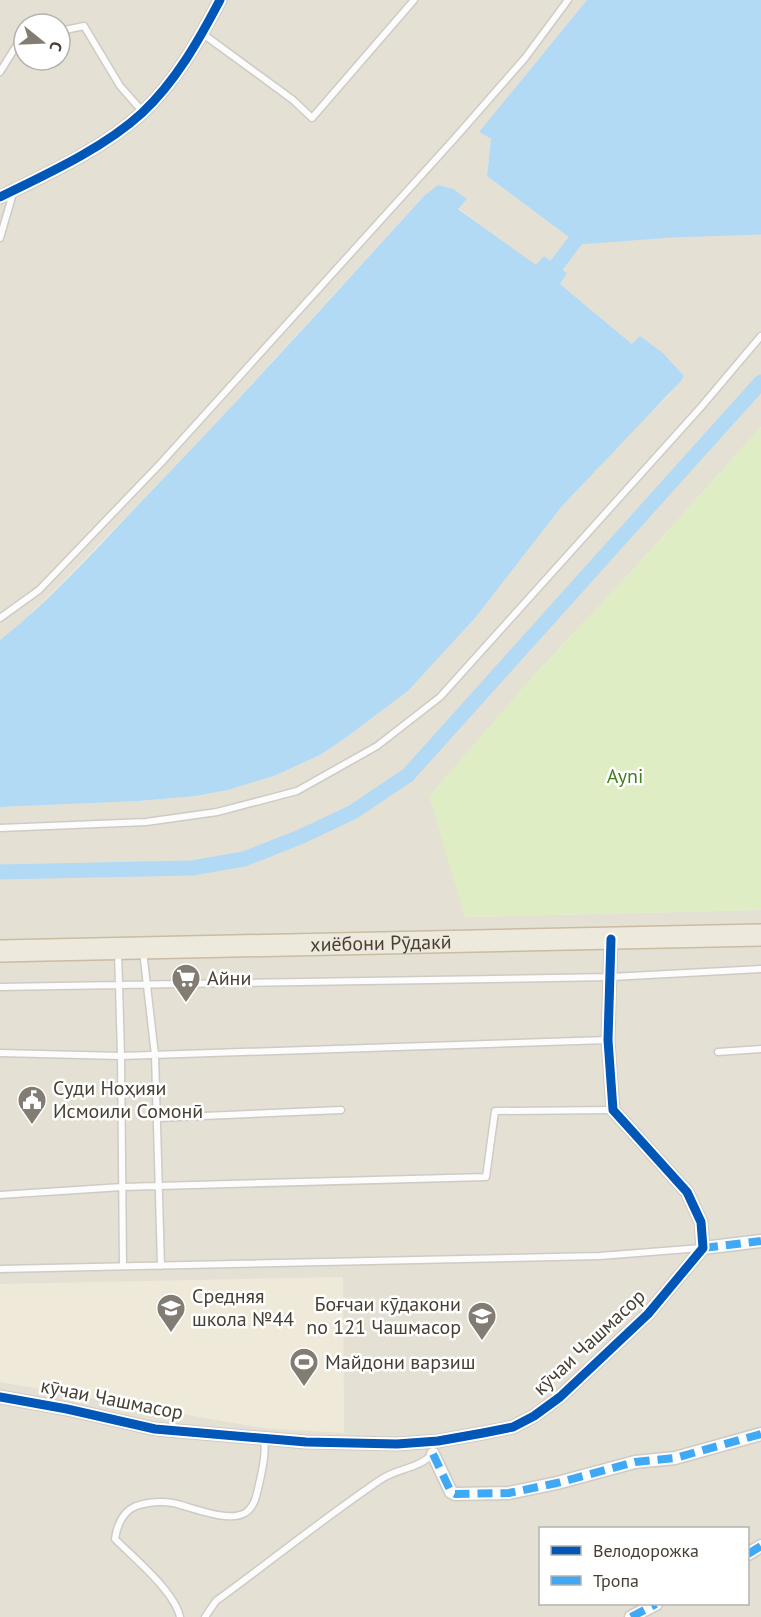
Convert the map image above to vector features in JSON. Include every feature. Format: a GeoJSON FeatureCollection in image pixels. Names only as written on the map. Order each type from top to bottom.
{"type":"FeatureCollection","features":[{"type":"Feature","properties":{"kind":"highway","name":"хиёбони Рӯдакӣ"},"geometry":{"type":"LineString","coordinates":[[0,951],[761,936]]}},
{"type":"Feature","properties":{"kind":"street"},"geometry":{"type":"LineString","coordinates":[[0,197],[82,154],[122,129],[143,112],[176,74],[203,34],[220,0]]}},
{"type":"Feature","properties":{"kind":"street"},"geometry":{"type":"LineString","coordinates":[[611,939],[608,1040],[613,1110],[687,1192],[701,1222],[703,1248],[761,1241]]}},
{"type":"Feature","properties":{"kind":"street","name":"кӯчаи Чашмасор"},"geometry":{"type":"LineString","coordinates":[[0,1397],[155,1429],[306,1443],[397,1444],[438,1440],[513,1427],[534,1416],[560,1397],[648,1314],[703,1248]]}},
{"type":"Feature","properties":{"kind":"street"},"geometry":{"type":"LineString","coordinates":[[433,1454],[451,1492],[455,1494],[509,1493],[635,1462],[675,1458],[761,1434]]}},
{"type":"Feature","properties":{"kind":"street"},"geometry":{"type":"LineString","coordinates":[[631,1617],[654,1605]]}},
{"type":"Feature","properties":{"kind":"lane"},"geometry":{"type":"LineString","coordinates":[[203,34],[293,100],[312,118],[414,0]]}},
{"type":"Feature","properties":{"kind":"lane"},"geometry":{"type":"LineString","coordinates":[[0,618],[39,590],[160,464],[455,138],[525,58],[568,0]]}},
{"type":"Feature","properties":{"kind":"lane"},"geometry":{"type":"LineString","coordinates":[[72,28],[84,26],[120,86],[143,112]]}},
{"type":"Feature","properties":{"kind":"lane"},"geometry":{"type":"LineString","coordinates":[[0,72],[12,53]]}},
{"type":"Feature","properties":{"kind":"lane"},"geometry":{"type":"LineString","coordinates":[[0,238],[14,190]]}},
{"type":"Feature","properties":{"kind":"lane"},"geometry":{"type":"LineString","coordinates":[[0,828],[146,822],[217,812],[297,791],[377,746],[440,697],[701,407],[761,336]]}},
{"type":"Feature","properties":{"kind":"lane"},"geometry":{"type":"LineString","coordinates":[[118,948],[123,1266]]}},
{"type":"Feature","properties":{"kind":"lane"},"geometry":{"type":"LineString","coordinates":[[143,948],[155,1055],[161,1266]]}},
{"type":"Feature","properties":{"kind":"lane"},"geometry":{"type":"LineString","coordinates":[[0,987],[611,976],[761,969]]}},
{"type":"Feature","properties":{"kind":"lane"},"geometry":{"type":"LineString","coordinates":[[0,1053],[121,1056],[608,1040]]}},
{"type":"Feature","properties":{"kind":"lane"},"geometry":{"type":"LineString","coordinates":[[718,1052],[761,1049]]}},
{"type":"Feature","properties":{"kind":"lane"},"geometry":{"type":"LineString","coordinates":[[157,1118],[341,1110]]}},
{"type":"Feature","properties":{"kind":"lane"},"geometry":{"type":"LineString","coordinates":[[0,1195],[122,1187],[486,1177],[495,1111],[613,1110]]}},
{"type":"Feature","properties":{"kind":"lane"},"geometry":{"type":"LineString","coordinates":[[0,1269],[600,1256],[703,1248]]}},
{"type":"Feature","properties":{"kind":"lane"},"geometry":{"type":"LineString","coordinates":[[180,1617],[179,1609],[161,1585],[115,1539],[117,1525],[129,1509],[147,1503],[171,1503],[228,1516],[243,1514],[252,1507],[256,1496],[266,1451],[264,1439]]}},
{"type":"Feature","properties":{"kind":"lane"},"geometry":{"type":"LineString","coordinates":[[205,1617],[216,1601],[383,1478],[423,1463],[433,1454],[438,1440]]}},
{"type":"Feature","properties":{"kind":"shaded area"},"geometry":{"type":"Polygon","coordinates":[[[0,0],[587,0],[479,132],[491,139],[487,176],[570,238],[575,233],[761,223],[761,427],[630,573],[534,675],[445,847],[465,917],[761,910],[761,1617],[0,1617],[0,807],[196,796],[228,790],[274,776],[320,755],[408,691],[476,617],[562,506],[620,443],[668,396],[684,376],[664,354],[632,344],[560,284],[567,273],[544,256],[536,266],[458,208],[467,199],[424,196],[195,446],[18,626],[0,640],[0,0]]]}},
{"type":"Feature","properties":{"kind":"shaded area","name":"Средняя школа №44"},"geometry":{"type":"Polygon","coordinates":[[[343,1277],[344,1433],[262,1428],[0,1382],[0,1284],[343,1277]]]}},
{"type":"Feature","properties":{"kind":"green space","name":"Ayni"},"geometry":{"type":"Polygon","coordinates":[[[761,427],[761,910],[465,917],[429,796],[534,675],[630,573],[761,427]]]}},
{"type":"Feature","properties":{"kind":"water"},"geometry":{"type":"Polygon","coordinates":[[[587,0],[761,0],[761,223],[575,233],[570,238],[487,176],[491,139],[479,132],[587,0]]]}},
{"type":"Feature","properties":{"kind":"water"},"geometry":{"type":"Polygon","coordinates":[[[438,185],[453,189],[467,199],[458,209],[536,265],[544,256],[567,273],[560,284],[632,344],[640,336],[664,354],[684,376],[680,382],[562,506],[476,617],[408,691],[320,755],[274,776],[228,790],[196,796],[0,807],[0,640],[54,593],[88,558],[246,391],[424,196],[438,185]]]}},
{"type":"Feature","properties":{"kind":"waterway"},"geometry":{"type":"LineString","coordinates":[[556,266],[578,237],[671,230],[761,227]]}},
{"type":"Feature","properties":{"kind":"waterway"},"geometry":{"type":"LineString","coordinates":[[0,872],[192,868],[244,859],[300,837],[353,812],[408,775],[761,382]]}},
{"type":"Feature","properties":{"kind":"marked path"},"geometry":{"type":"LineString","coordinates":[[703,1248],[761,1241]]}},
{"type":"Feature","properties":{"kind":"marked path"},"geometry":{"type":"LineString","coordinates":[[433,1454],[451,1492],[455,1494],[509,1493],[635,1462],[675,1458],[761,1434]]}},
{"type":"Feature","properties":{"kind":"marked path"},"geometry":{"type":"LineString","coordinates":[[749,1553],[761,1546]]}},
{"type":"Feature","properties":{"kind":"marked path"},"geometry":{"type":"LineString","coordinates":[[631,1617],[654,1605]]}},
{"type":"Feature","properties":{"kind":"cycle path"},"geometry":{"type":"LineString","coordinates":[[0,197],[93,149],[142,113],[176,74],[220,0]]}},
{"type":"Feature","properties":{"kind":"cycle path"},"geometry":{"type":"LineString","coordinates":[[0,1397],[155,1429],[306,1442],[397,1444],[438,1441],[513,1427],[534,1416],[560,1397],[648,1314],[703,1248],[701,1222],[687,1192],[613,1110],[608,1040],[611,939]]}},
{"type":"Feature","properties":{"kind":"place","name":"Айни"},"geometry":{"type":"Point","coordinates":[186,1004]}},
{"type":"Feature","properties":{"kind":"place","name":"Суди Ноҳияи Исмоили Сомонӣ"},"geometry":{"type":"Point","coordinates":[32,1126]}},
{"type":"Feature","properties":{"kind":"place","name":"Средняя школа №44"},"geometry":{"type":"Point","coordinates":[171,1334]}},
{"type":"Feature","properties":{"kind":"place","name":"Боғчаи кӯдакони no 121 Чашмасор"},"geometry":{"type":"Point","coordinates":[482,1342]}},
{"type":"Feature","properties":{"kind":"place","name":"Майдони варзиш"},"geometry":{"type":"Point","coordinates":[304,1388]}}]}
